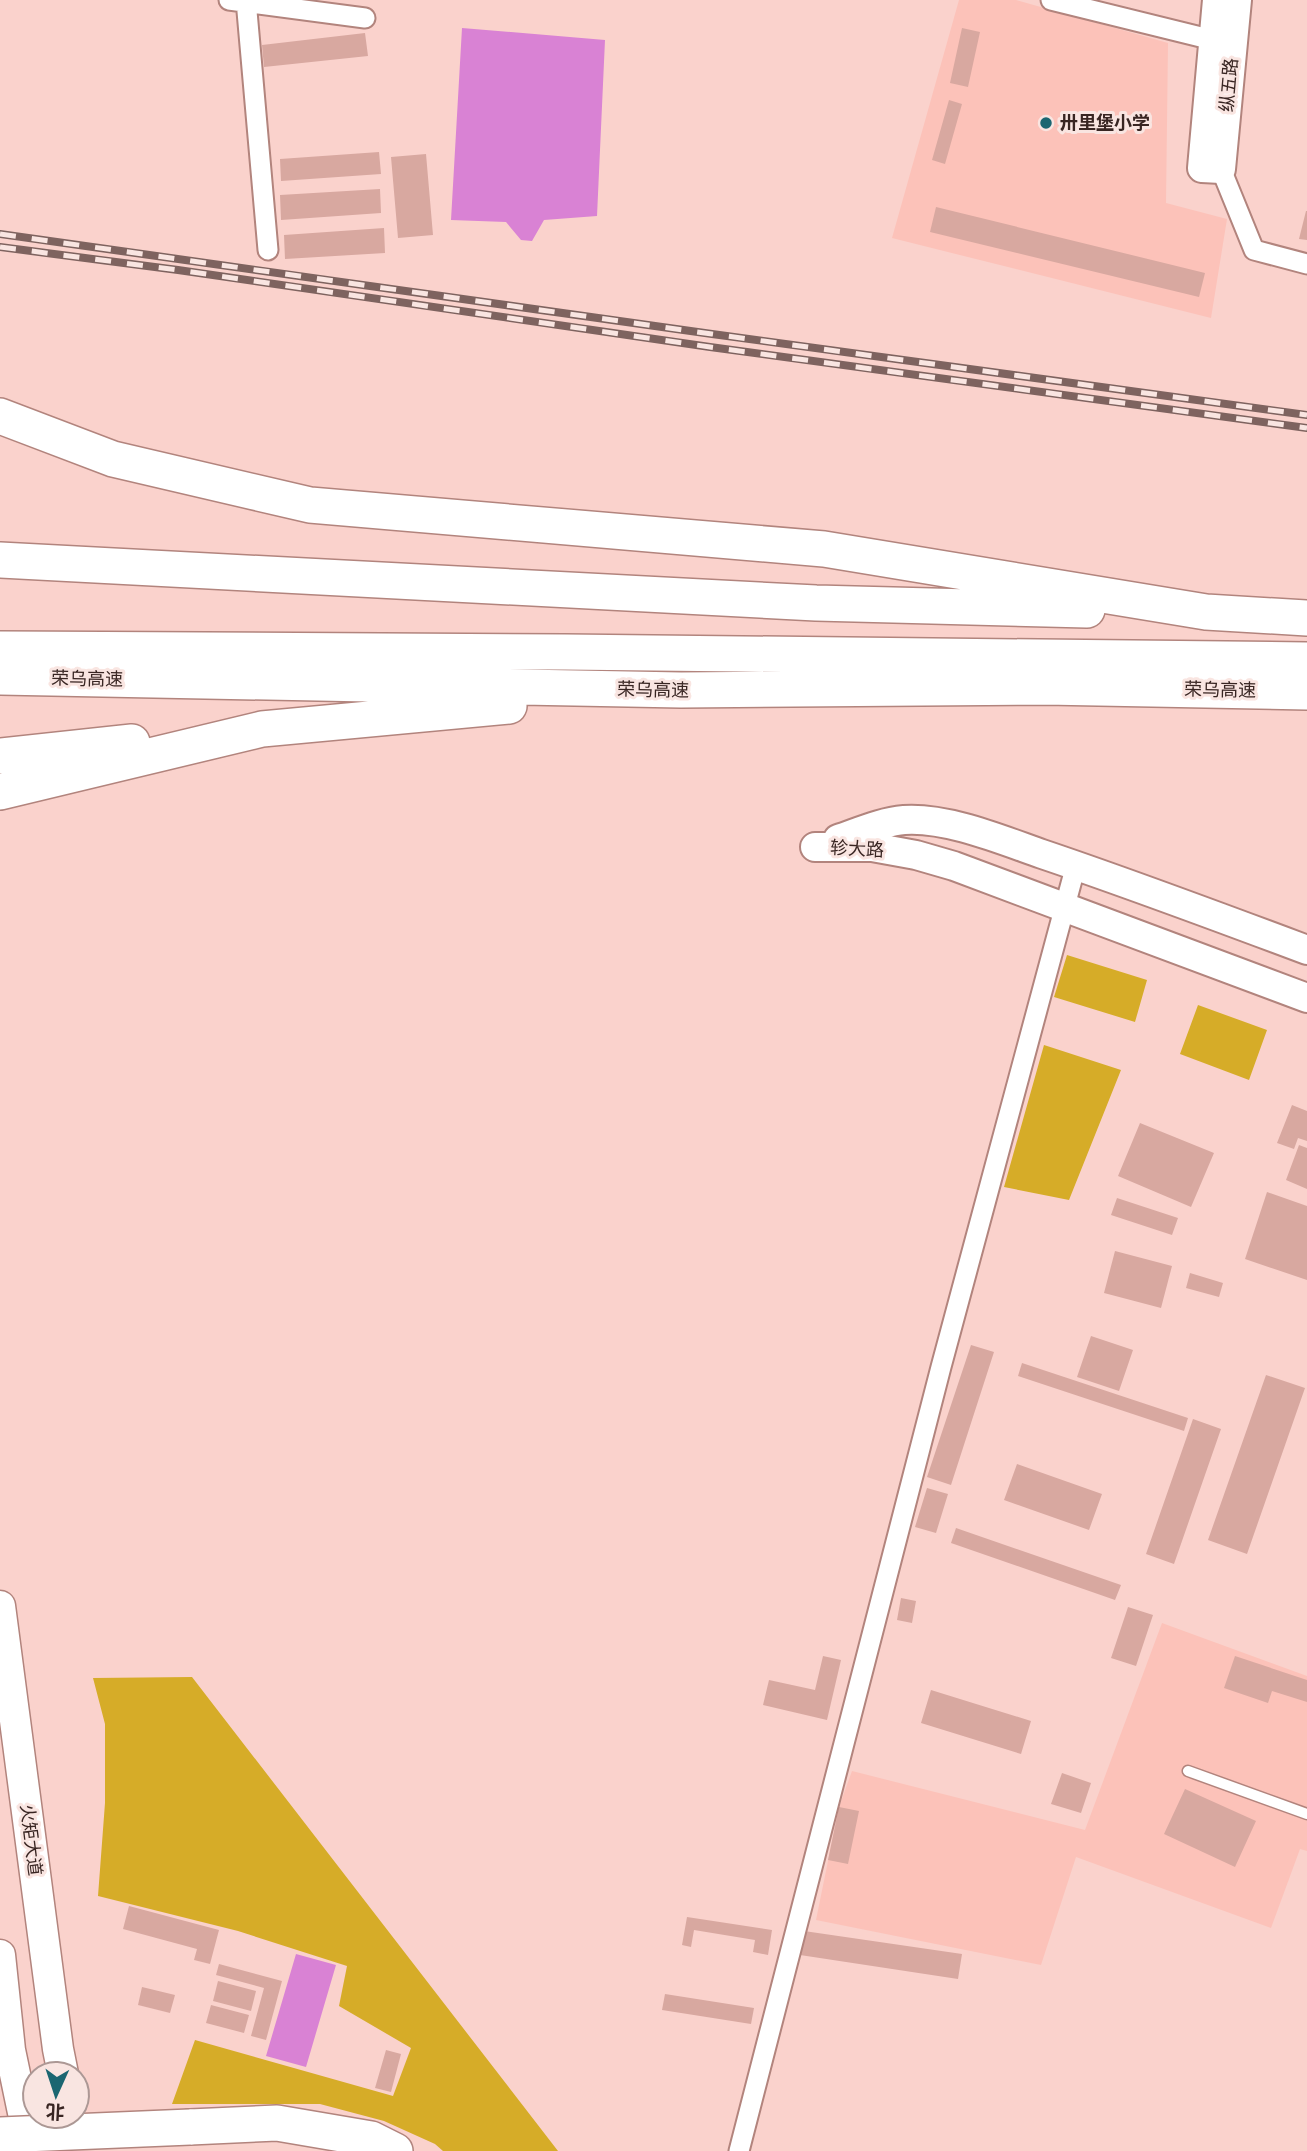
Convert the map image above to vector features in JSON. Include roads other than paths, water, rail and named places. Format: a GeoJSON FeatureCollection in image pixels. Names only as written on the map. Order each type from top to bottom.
{"type":"FeatureCollection","features":[{"type":"Feature","properties":{"kind":"highway"},"geometry":{"type":"LineString","coordinates":[[0,416],[113,459],[310,505],[824,549],[1206,612]]}},
{"type":"Feature","properties":{"kind":"highway"},"geometry":{"type":"LineString","coordinates":[[0,560],[816,603],[1206,612],[1307,618]]}},
{"type":"Feature","properties":{"kind":"highway","name":"荣乌高速"},"geometry":{"type":"LineString","coordinates":[[0,649],[1307,660]]}},
{"type":"Feature","properties":{"kind":"highway","name":"荣乌高速"},"geometry":{"type":"LineString","coordinates":[[0,677],[681,690],[1045,687],[1307,692]]}},
{"type":"Feature","properties":{"kind":"highway"},"geometry":{"type":"LineString","coordinates":[[0,756],[681,690]]}},
{"type":"Feature","properties":{"kind":"highway"},"geometry":{"type":"LineString","coordinates":[[0,792],[262,729]]}},
{"type":"Feature","properties":{"kind":"highway"},"geometry":{"type":"LineString","coordinates":[[59,2151],[277,2123],[371,2139],[395,2151]]}},
{"type":"Feature","properties":{"kind":"highway"},"geometry":{"type":"LineString","coordinates":[[0,2135],[193,2135],[330,2151]]}},
{"type":"Feature","properties":{"kind":"main road","name":"纵五路"},"geometry":{"type":"LineString","coordinates":[[1212,168],[1213,40],[1217,0]]}},
{"type":"Feature","properties":{"kind":"main road","name":"纵五路"},"geometry":{"type":"LineString","coordinates":[[1212,168],[1237,0]]}},
{"type":"Feature","properties":{"kind":"main road","name":"轸大路"},"geometry":{"type":"LineString","coordinates":[[1307,950],[1076,865],[972,830],[927,821],[904,820],[880,825],[815,847],[872,847],[916,855],[954,866],[1307,998]]}},
{"type":"Feature","properties":{"kind":"main road","name":"火矩大道"},"geometry":{"type":"LineString","coordinates":[[0,1606],[60,2060]]}},
{"type":"Feature","properties":{"kind":"main road"},"geometry":{"type":"LineString","coordinates":[[0,1955],[10,2050],[31,2151]]}},
{"type":"Feature","properties":{"kind":"main road"},"geometry":{"type":"LineString","coordinates":[[6,2151],[10,2050]]}},
{"type":"Feature","properties":{"kind":"main road"},"geometry":{"type":"LineString","coordinates":[[74,2130],[78,2151]]}},
{"type":"Feature","properties":{"kind":"street"},"geometry":{"type":"LineString","coordinates":[[1051,0],[1213,40]]}},
{"type":"Feature","properties":{"kind":"street"},"geometry":{"type":"LineString","coordinates":[[268,250],[241,1],[365,18]]}},
{"type":"Feature","properties":{"kind":"street"},"geometry":{"type":"LineString","coordinates":[[1212,168],[1254,250],[1307,264]]}},
{"type":"Feature","properties":{"kind":"street"},"geometry":{"type":"LineString","coordinates":[[739,2151],[942,1367],[1076,865]]}},
{"type":"Feature","properties":{"kind":"lane"},"geometry":{"type":"LineString","coordinates":[[1188,1771],[1307,1814]]}},
{"type":"Feature","properties":{"kind":"railway"},"geometry":{"type":"LineString","coordinates":[[0,234],[1307,415]]}},
{"type":"Feature","properties":{"kind":"railway"},"geometry":{"type":"LineString","coordinates":[[0,247],[1307,428]]}},
{"type":"Feature","properties":{"kind":"place","name":"卅里堡小学"},"geometry":{"type":"Point","coordinates":[1046,123]}}]}
